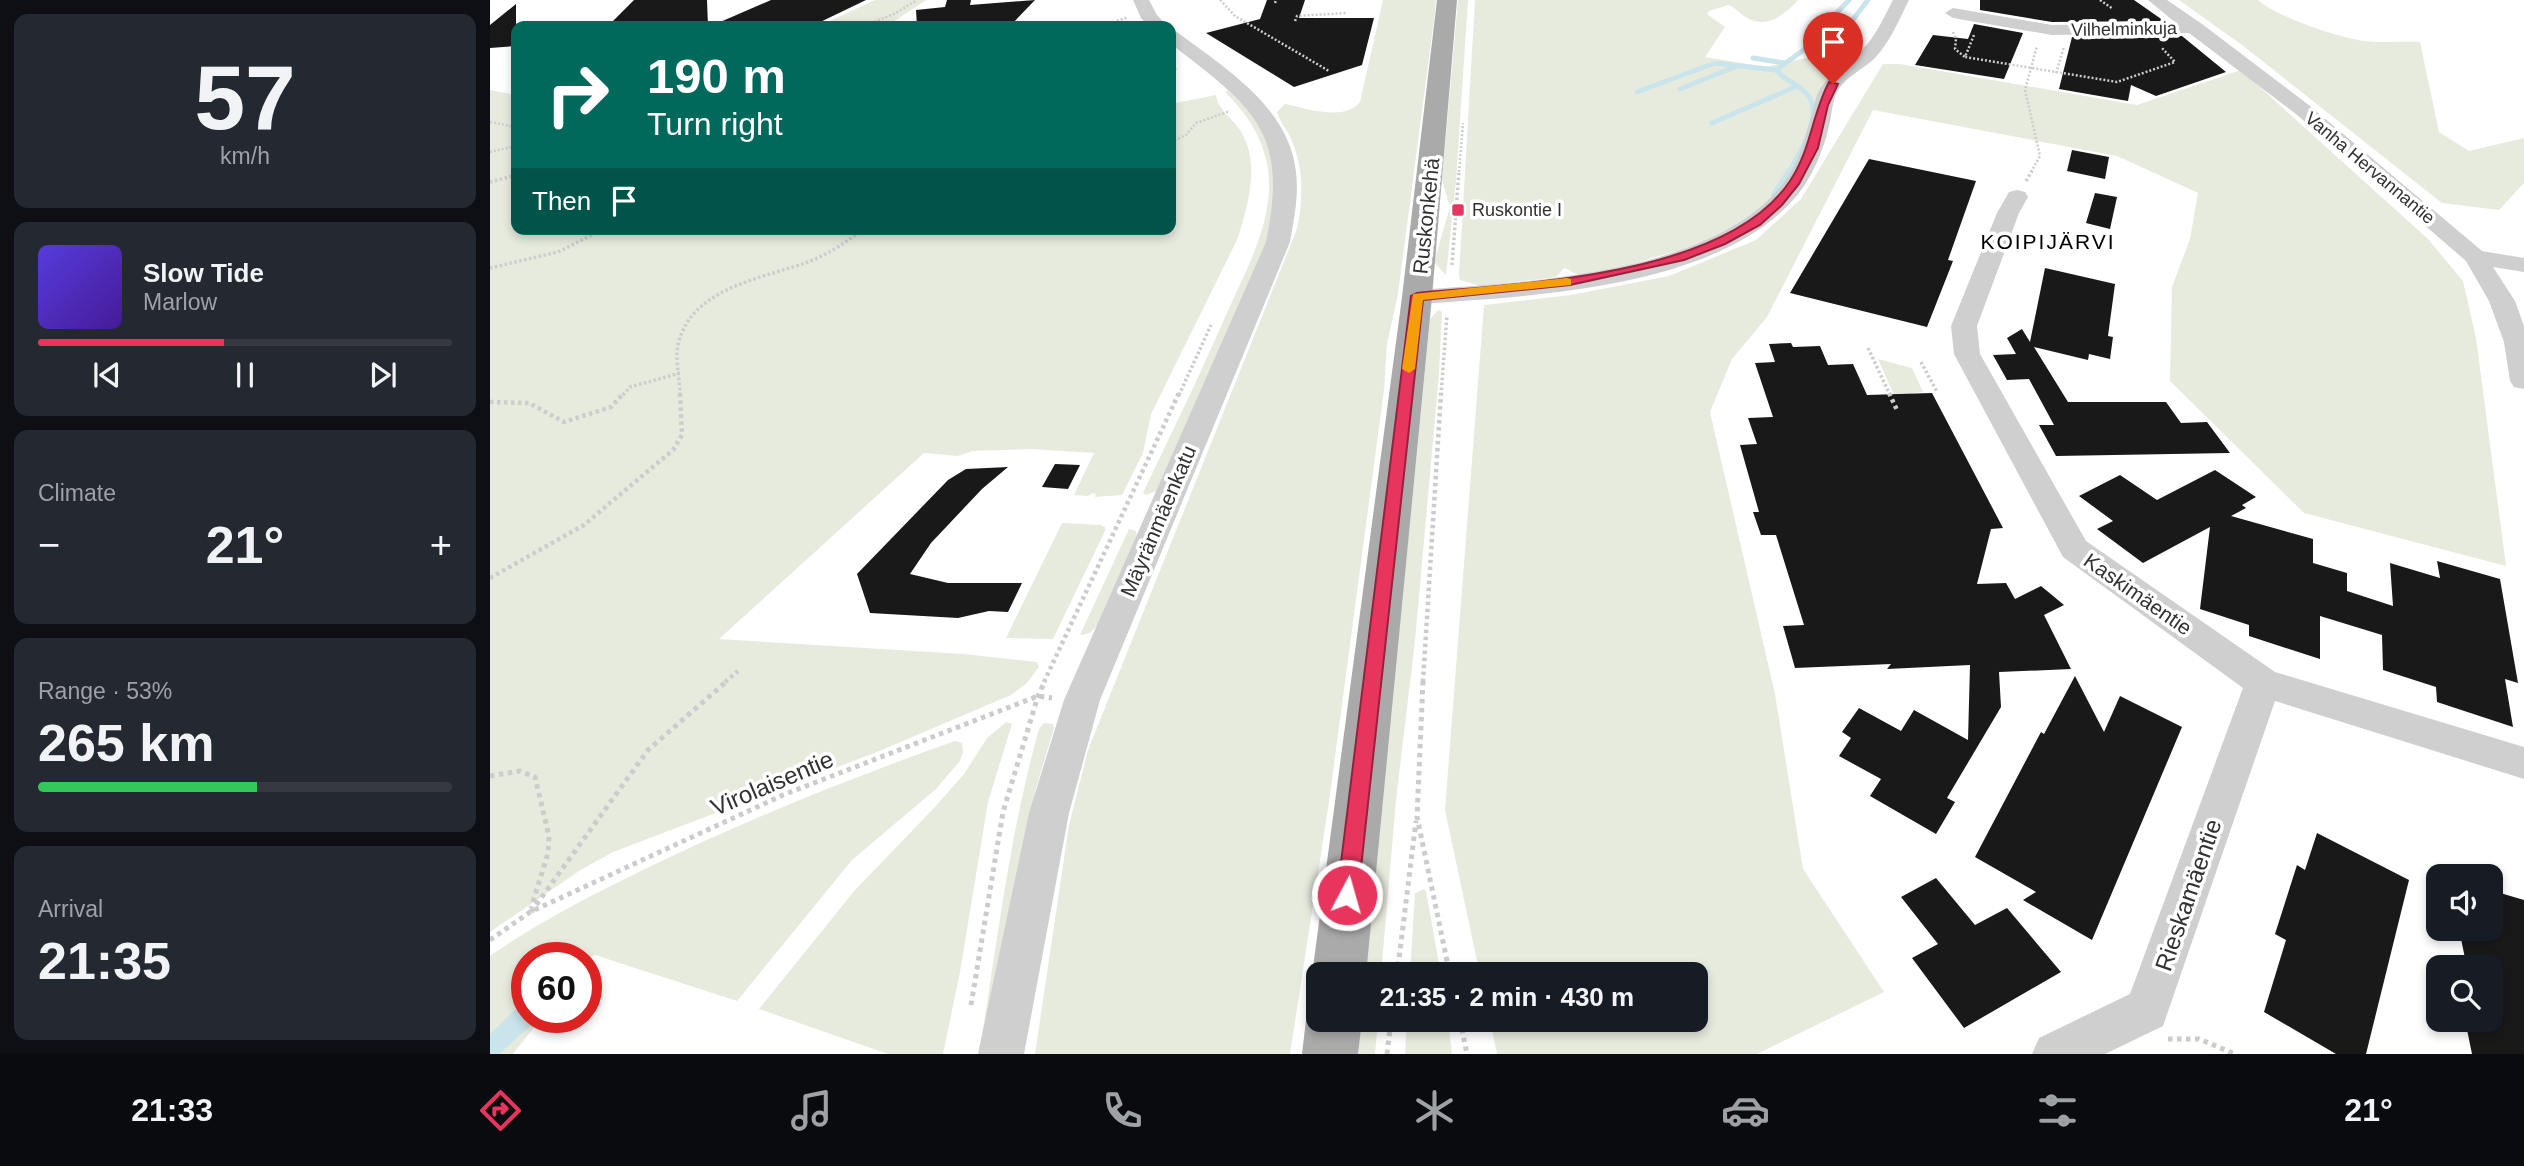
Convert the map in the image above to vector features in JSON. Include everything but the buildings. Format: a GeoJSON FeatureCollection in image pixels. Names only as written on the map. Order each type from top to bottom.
{"type":"FeatureCollection","features":[{"type":"Feature","properties":{"kind":"main road","name":"Ruskonkehä"},"geometry":{"type":"LineString","coordinates":[[1341,962],[1433,295],[1447,0]]}},
{"type":"Feature","properties":{"kind":"main road"},"geometry":{"type":"LineString","coordinates":[[1330,1054],[1333,1032]]}},
{"type":"Feature","properties":{"kind":"street"},"geometry":{"type":"LineString","coordinates":[[1141,0],[1153,21]]}},
{"type":"Feature","properties":{"kind":"street"},"geometry":{"type":"LineString","coordinates":[[1433,295],[1570,282],[1627,271],[1680,257],[1721,242],[1756,223],[1778,203],[1805,164],[1813,148],[1827,94],[1833,84],[1872,50],[1902,0]]}},
{"type":"Feature","properties":{"kind":"street","name":"Vanha Hervannantie"},"geometry":{"type":"LineString","coordinates":[[2156,0],[2303,110],[2475,257],[2502,301],[2517,342],[2524,381]]}},
{"type":"Feature","properties":{"kind":"street","name":"Vilhelminkuja"},"geometry":{"type":"LineString","coordinates":[[1950,20],[1981,18],[2052,30],[2196,28]]}},
{"type":"Feature","properties":{"kind":"street","name":"Mäyränmäenkatu"},"geometry":{"type":"LineString","coordinates":[[1001,1054],[1049,813],[1082,700],[1278,242],[1286,211],[1288,184],[1284,159],[1267,120],[1234,83],[1176,40]]}},
{"type":"Feature","properties":{"kind":"street","name":"Kaskimäentie"},"geometry":{"type":"LineString","coordinates":[[2017,197],[1964,326],[1967,354],[2074,549],[2263,683],[2524,762]]}},
{"type":"Feature","properties":{"kind":"street"},"geometry":{"type":"LineString","coordinates":[[2475,257],[2524,265]]}},
{"type":"Feature","properties":{"kind":"street","name":"Rieskamäentie"},"geometry":{"type":"LineString","coordinates":[[2055,1054],[2147,1010],[2263,683]]}},
{"type":"Feature","properties":{"kind":"path"},"geometry":{"type":"LineString","coordinates":[[876,21],[917,0]]}},
{"type":"Feature","properties":{"kind":"path"},"geometry":{"type":"LineString","coordinates":[[1220,0],[1235,16],[1329,71]]}},
{"type":"Feature","properties":{"kind":"path"},"geometry":{"type":"LineString","coordinates":[[1295,21],[1297,16],[1346,13]]}},
{"type":"Feature","properties":{"kind":"path"},"geometry":{"type":"LineString","coordinates":[[1117,21],[1129,17]]}},
{"type":"Feature","properties":{"kind":"path"},"geometry":{"type":"LineString","coordinates":[[1965,57],[1981,18]]}},
{"type":"Feature","properties":{"kind":"path"},"geometry":{"type":"LineString","coordinates":[[1950,20],[1956,39],[1955,49],[1965,57],[2117,82],[2158,67]]}},
{"type":"Feature","properties":{"kind":"path"},"geometry":{"type":"LineString","coordinates":[[2056,73],[2065,44]]}},
{"type":"Feature","properties":{"kind":"path"},"geometry":{"type":"LineString","coordinates":[[2017,197],[2040,156],[2025,90],[2031,69]]}},
{"type":"Feature","properties":{"kind":"path"},"geometry":{"type":"LineString","coordinates":[[1176,140],[1186,135],[1196,123],[1234,109]]}},
{"type":"Feature","properties":{"kind":"path"},"geometry":{"type":"LineString","coordinates":[[1399,962],[1416,817],[1427,590],[1433,295],[1458,210],[1464,118]]}},
{"type":"Feature","properties":{"kind":"path"},"geometry":{"type":"LineString","coordinates":[[490,122],[511,126]]}},
{"type":"Feature","properties":{"kind":"path"},"geometry":{"type":"LineString","coordinates":[[490,152],[511,147]]}},
{"type":"Feature","properties":{"kind":"path"},"geometry":{"type":"LineString","coordinates":[[490,182],[511,176]]}},
{"type":"Feature","properties":{"kind":"path"},"geometry":{"type":"LineString","coordinates":[[490,268],[558,252],[592,235]]}},
{"type":"Feature","properties":{"kind":"path"},"geometry":{"type":"LineString","coordinates":[[490,578],[584,525],[673,450],[682,435],[678,342],[682,330],[713,300],[740,284],[828,253],[855,235]]}},
{"type":"Feature","properties":{"kind":"path"},"geometry":{"type":"LineString","coordinates":[[1868,348],[1897,410]]}},
{"type":"Feature","properties":{"kind":"path"},"geometry":{"type":"LineString","coordinates":[[1921,362],[1937,392]]}},
{"type":"Feature","properties":{"kind":"path"},"geometry":{"type":"LineString","coordinates":[[490,402],[520,400],[548,411],[564,422],[611,407],[630,387],[680,373]]}},
{"type":"Feature","properties":{"kind":"path"},"geometry":{"type":"LineString","coordinates":[[530,912],[648,750],[738,671]]}},
{"type":"Feature","properties":{"kind":"path","name":"Virolaisentie"},"geometry":{"type":"LineString","coordinates":[[490,940],[530,912],[782,795],[1038,696],[1082,700]]}},
{"type":"Feature","properties":{"kind":"path"},"geometry":{"type":"LineString","coordinates":[[490,776],[520,771],[535,777],[549,836],[548,853],[530,912]]}},
{"type":"Feature","properties":{"kind":"path"},"geometry":{"type":"LineString","coordinates":[[1416,817],[1447,962]]}},
{"type":"Feature","properties":{"kind":"path"},"geometry":{"type":"LineString","coordinates":[[1387,1054],[1390,1032]]}},
{"type":"Feature","properties":{"kind":"path"},"geometry":{"type":"LineString","coordinates":[[1462,1032],[1467,1054]]}},
{"type":"Feature","properties":{"kind":"path"},"geometry":{"type":"LineString","coordinates":[[2160,1043],[2171,1038],[2199,1040],[2235,1054]]}},
{"type":"Feature","properties":{"kind":"shaded area"},"geometry":{"type":"Polygon","coordinates":[[[875,0],[926,0],[894,21],[830,21],[875,0]]]}},
{"type":"Feature","properties":{"kind":"shaded area"},"geometry":{"type":"Polygon","coordinates":[[[1383,0],[1436,0],[1398,294],[1387,344],[1384,390],[1329,802],[1290,1054],[1035,1054],[1069,825],[1088,750],[1297,229],[1301,196],[1299,163],[1292,141],[1277,112],[1285,104],[1324,112],[1344,111],[1360,102],[1383,0]]]}},
{"type":"Feature","properties":{"kind":"shaded area"},"geometry":{"type":"Polygon","coordinates":[[[1458,0],[1468,0],[1456,181],[1446,275],[1434,262],[1450,207],[1442,180],[1458,0]]]}},
{"type":"Feature","properties":{"kind":"shaded area"},"geometry":{"type":"Polygon","coordinates":[[[1475,0],[1798,0],[1782,15],[1761,22],[1747,18],[1728,5],[1709,11],[1707,14],[1725,27],[1705,57],[1765,67],[1811,57],[1848,64],[1809,143],[1785,182],[1759,211],[1747,220],[1694,245],[1605,271],[1578,274],[1564,268],[1551,278],[1480,286],[1460,280],[1459,275],[1475,0]]]}},
{"type":"Feature","properties":{"kind":"shaded area"},"geometry":{"type":"Polygon","coordinates":[[[2179,0],[2258,0],[2278,13],[2341,36],[2372,42],[2420,42],[2439,132],[2469,151],[2524,138],[2524,183],[2499,210],[2442,203],[2242,45],[2179,0]]]}},
{"type":"Feature","properties":{"kind":"shaded area"},"geometry":{"type":"Polygon","coordinates":[[[1883,64],[1900,64],[2137,105],[2241,70],[2428,239],[2463,281],[2476,338],[2506,566],[2304,513],[2170,381],[2172,287],[2190,239],[2198,193],[2117,156],[1873,110],[1767,317],[1732,359],[1710,412],[1775,694],[1803,869],[1884,992],[1757,1054],[1497,1054],[1492,1032],[1708,1032],[1708,962],[1477,962],[1445,810],[1484,305],[1571,295],[1669,276],[1756,240],[1801,199],[1883,64]]]}},
{"type":"Feature","properties":{"kind":"shaded area"},"geometry":{"type":"Polygon","coordinates":[[[490,90],[511,94],[511,235],[1176,235],[1176,103],[1216,95],[1219,105],[1240,130],[1250,156],[1250,185],[1245,213],[1237,240],[1151,414],[1143,453],[1122,495],[1074,495],[1094,453],[1031,449],[973,451],[958,456],[924,453],[719,639],[964,654],[1037,662],[1039,667],[1026,684],[1011,695],[877,752],[613,852],[579,871],[490,932],[490,90]]]}},
{"type":"Feature","properties":{"kind":"shaded area"},"geometry":{"type":"Polygon","coordinates":[[[1228,90],[1255,115],[1277,168],[1270,234],[1158,490],[1147,495],[1143,493],[1250,262],[1267,207],[1269,188],[1266,157],[1247,118],[1225,92],[1228,90]]]}},
{"type":"Feature","properties":{"kind":"shaded area"},"geometry":{"type":"Polygon","coordinates":[[[1438,310],[1442,312],[1415,641],[1396,800],[1382,962],[1366,962],[1430,319],[1438,310]]]}},
{"type":"Feature","properties":{"kind":"shaded area"},"geometry":{"type":"Polygon","coordinates":[[[1878,359],[1912,368],[1923,392],[1912,393],[1913,402],[1897,402],[1878,359]]]}},
{"type":"Feature","properties":{"kind":"shaded area"},"geometry":{"type":"Polygon","coordinates":[[[1062,523],[1101,525],[1105,527],[1105,531],[1053,639],[1006,638],[1062,523]]]}},
{"type":"Feature","properties":{"kind":"shaded area"},"geometry":{"type":"Polygon","coordinates":[[[1129,529],[1136,531],[1137,539],[1098,625],[1090,633],[1080,635],[1129,529]]]}},
{"type":"Feature","properties":{"kind":"shaded area"},"geometry":{"type":"Polygon","coordinates":[[[1006,722],[1012,724],[988,802],[960,972],[943,1054],[888,1054],[759,1009],[855,890],[934,808],[964,774],[987,738],[1006,722]]]}},
{"type":"Feature","properties":{"kind":"shaded area"},"geometry":{"type":"Polygon","coordinates":[[[1044,723],[1053,724],[1054,728],[1036,788],[979,1054],[1004,891],[1029,769],[1039,729],[1044,723]]]}},
{"type":"Feature","properties":{"kind":"shaded area"},"geometry":{"type":"Polygon","coordinates":[[[955,741],[962,743],[960,761],[936,789],[852,860],[737,1001],[602,957],[602,942],[511,942],[511,1033],[529,1033],[513,1054],[490,1054],[490,956],[509,943],[588,898],[686,849],[877,770],[955,741]]]}},
{"type":"Feature","properties":{"kind":"shaded area"},"geometry":{"type":"Polygon","coordinates":[[[1424,889],[1426,891],[1439,962],[1411,962],[1415,893],[1424,889]]]}},
{"type":"Feature","properties":{"kind":"shaded area"},"geometry":{"type":"Polygon","coordinates":[[[1360,1032],[1377,1032],[1375,1054],[1357,1054],[1360,1032]]]}},
{"type":"Feature","properties":{"kind":"shaded area"},"geometry":{"type":"Polygon","coordinates":[[[1406,1032],[1449,1032],[1452,1054],[1405,1054],[1406,1032]]]}},
{"type":"Feature","properties":{"kind":"waterway"},"geometry":{"type":"LineString","coordinates":[[1817,24],[1828,22],[1849,0]]}},
{"type":"Feature","properties":{"kind":"waterway"},"geometry":{"type":"LineString","coordinates":[[1814,43],[1848,26],[1868,0]]}},
{"type":"Feature","properties":{"kind":"waterway"},"geometry":{"type":"LineString","coordinates":[[1776,70],[1809,46]]}},
{"type":"Feature","properties":{"kind":"waterway"},"geometry":{"type":"LineString","coordinates":[[1753,58],[1785,63]]}},
{"type":"Feature","properties":{"kind":"waterway"},"geometry":{"type":"LineString","coordinates":[[1637,92],[1715,63],[1776,70]]}},
{"type":"Feature","properties":{"kind":"waterway"},"geometry":{"type":"LineString","coordinates":[[1680,89],[1737,66]]}},
{"type":"Feature","properties":{"kind":"waterway"},"geometry":{"type":"LineString","coordinates":[[1776,70],[1807,94],[1812,102],[1812,123],[1789,172]]}},
{"type":"Feature","properties":{"kind":"waterway"},"geometry":{"type":"LineString","coordinates":[[1712,123],[1795,87]]}},
{"type":"Feature","properties":{"kind":"waterway"},"geometry":{"type":"LineString","coordinates":[[1775,194],[1790,171]]}},
{"type":"Feature","properties":{"kind":"waterway"},"geometry":{"type":"LineString","coordinates":[[490,1042],[511,1022]]}},
{"type":"Feature","properties":{"kind":"waterway"},"geometry":{"type":"LineString","coordinates":[[491,1054],[514,1033]]}},
{"type":"Feature","properties":{"kind":"slow traffic"},"geometry":{"type":"LineString","coordinates":[[1409,369],[1417,296],[1567,282]]}},
{"type":"Feature","properties":{"kind":"place","name":"Ruskontie I"},"geometry":{"type":"Point","coordinates":[1458,210]}},
{"type":"Feature","properties":{"kind":"district","name":"KOIPIJÄRVI"},"geometry":{"type":"Point","coordinates":[2048,241]}},
{"type":"Feature","properties":{"kind":"route"},"geometry":{"type":"LineString","coordinates":[[1347,895],[1417,296],[1570,282],[1680,257],[1721,242],[1756,223],[1778,203],[1795,181],[1813,148],[1823,105],[1833,84]]}}]}
